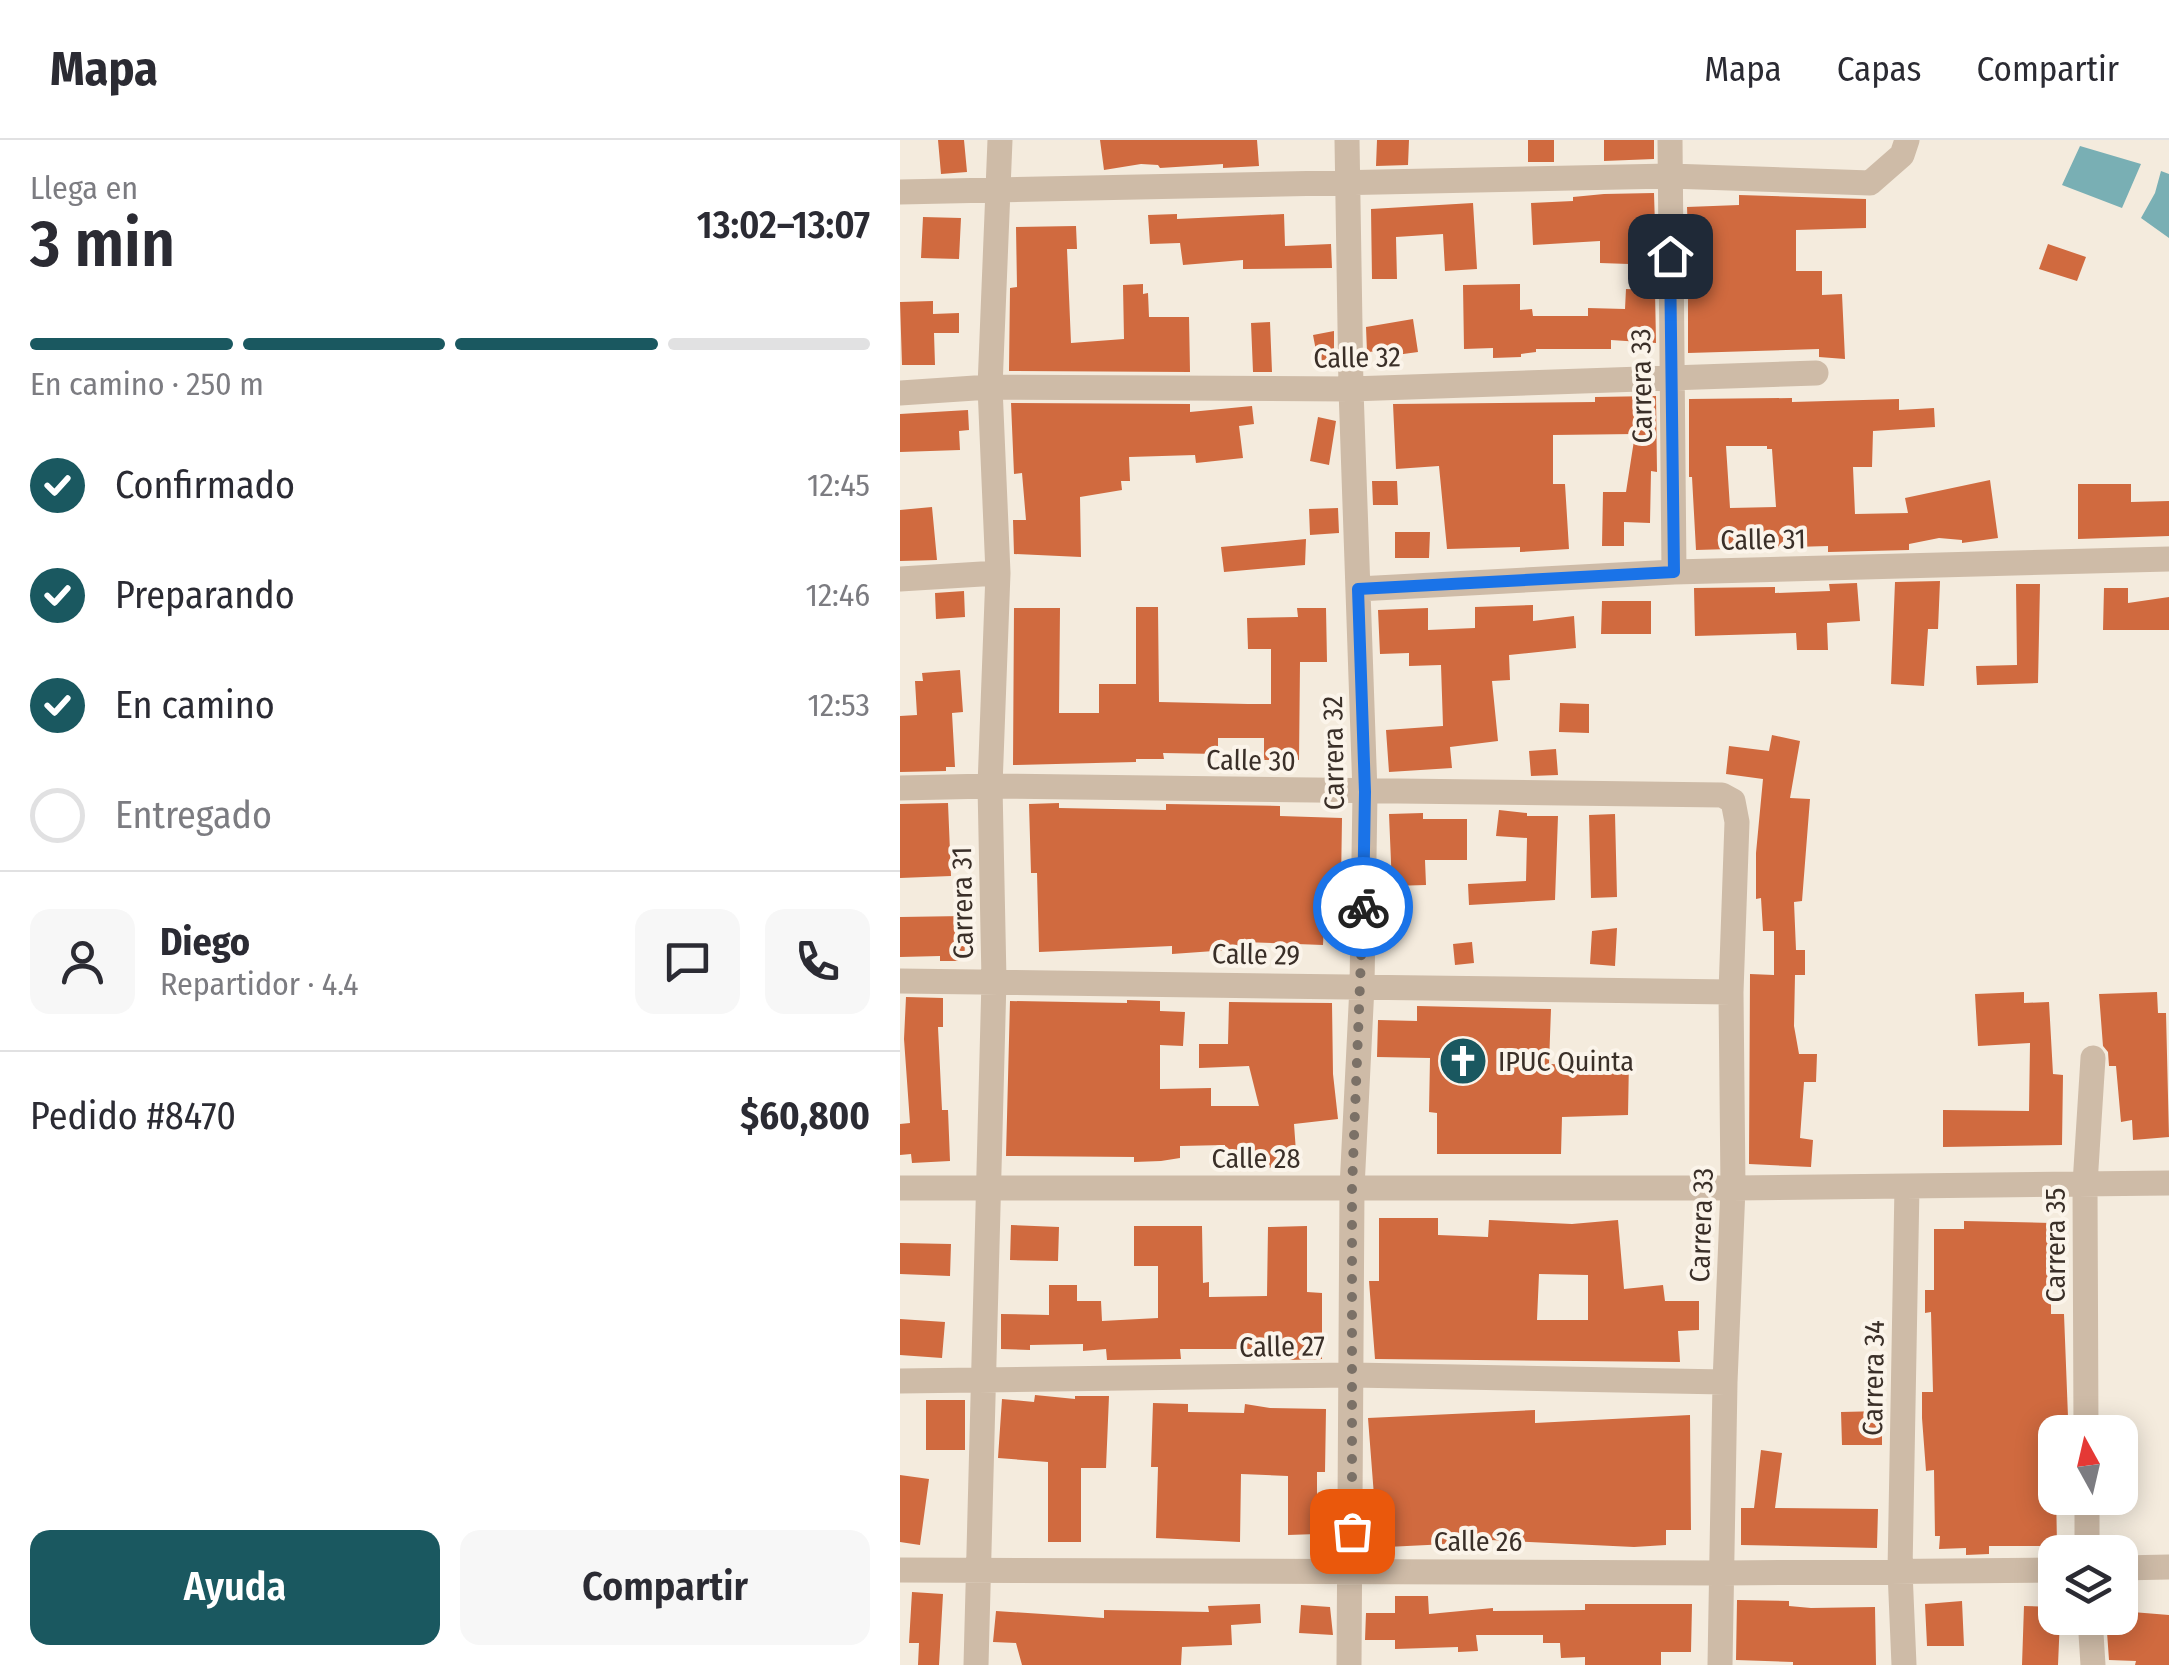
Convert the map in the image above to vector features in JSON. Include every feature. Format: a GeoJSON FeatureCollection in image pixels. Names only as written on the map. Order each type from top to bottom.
{"type":"FeatureCollection","features":[{"type":"Feature","properties":{"kind":"street","name":"Carrera 31"},"geometry":{"type":"LineString","coordinates":[[976,1665],[994,980],[990,786],[998,573],[990,387],[1000,140]]}},
{"type":"Feature","properties":{"kind":"street","name":"Carrera 32"},"geometry":{"type":"LineString","coordinates":[[1347,140],[1365,792],[1362,986],[1352,1188],[1349,1665]]}},
{"type":"Feature","properties":{"kind":"street","name":"Carrera 33"},"geometry":{"type":"LineString","coordinates":[[1670,140],[1674,572]]}},
{"type":"Feature","properties":{"kind":"street"},"geometry":{"type":"LineString","coordinates":[[900,192],[1670,176],[1870,184],[1902,154],[1908,140]]}},
{"type":"Feature","properties":{"kind":"street","name":"Calle 32"},"geometry":{"type":"LineString","coordinates":[[900,392],[990,387],[1351,389],[1816,373]]}},
{"type":"Feature","properties":{"kind":"street","name":"Calle 31"},"geometry":{"type":"LineString","coordinates":[[1358,589],[1674,572],[2169,559]]}},
{"type":"Feature","properties":{"kind":"street"},"geometry":{"type":"LineString","coordinates":[[900,579],[998,573]]}},
{"type":"Feature","properties":{"kind":"street","name":"Calle 30"},"geometry":{"type":"LineString","coordinates":[[900,788],[1722,794]]}},
{"type":"Feature","properties":{"kind":"street","name":"Carrera 33"},"geometry":{"type":"LineString","coordinates":[[1720,1665],[1733,1188],[1731,992],[1736,814],[1733,800],[1722,794]]}},
{"type":"Feature","properties":{"kind":"street","name":"Calle 29"},"geometry":{"type":"LineString","coordinates":[[900,981],[1731,992]]}},
{"type":"Feature","properties":{"kind":"street","name":"Carrera 35"},"geometry":{"type":"LineString","coordinates":[[2086,1415],[2084,1184],[2093,1058]]}},
{"type":"Feature","properties":{"kind":"street","name":"Calle 28"},"geometry":{"type":"LineString","coordinates":[[900,1188],[1733,1188],[2169,1183]]}},
{"type":"Feature","properties":{"kind":"street","name":"Carrera 34"},"geometry":{"type":"LineString","coordinates":[[1904,1665],[1900,1571],[1907,1186]]}},
{"type":"Feature","properties":{"kind":"street","name":"Calle 27"},"geometry":{"type":"LineString","coordinates":[[900,1381],[1352,1374],[1725,1382]]}},
{"type":"Feature","properties":{"kind":"street"},"geometry":{"type":"LineString","coordinates":[[2138,1568],[2169,1567]]}},
{"type":"Feature","properties":{"kind":"street","name":"Calle 26"},"geometry":{"type":"LineString","coordinates":[[900,1570],[2038,1570]]}},
{"type":"Feature","properties":{"kind":"street"},"geometry":{"type":"LineString","coordinates":[[2091,1635],[2094,1665]]}},
{"type":"Feature","properties":{"kind":"water"},"geometry":{"type":"Polygon","coordinates":[[[2080,146],[2141,164],[2122,208],[2062,185],[2080,146]]]}},
{"type":"Feature","properties":{"kind":"water"},"geometry":{"type":"Polygon","coordinates":[[[2161,171],[2169,174],[2169,238],[2141,218],[2155,193],[2161,171]]]}},
{"type":"Feature","properties":{"kind":"building"},"geometry":{"type":"Polygon","coordinates":[[[938,140],[964,140],[967,172],[941,174],[938,140]]]}},
{"type":"Feature","properties":{"kind":"building"},"geometry":{"type":"Polygon","coordinates":[[[1100,140],[1257,140],[1259,166],[1160,168],[1141,164],[1104,170],[1100,140]]]}},
{"type":"Feature","properties":{"kind":"building"},"geometry":{"type":"Polygon","coordinates":[[[1377,140],[1409,140],[1408,165],[1376,166],[1377,140]]]}},
{"type":"Feature","properties":{"kind":"building"},"geometry":{"type":"Polygon","coordinates":[[[1528,140],[1554,140],[1554,162],[1528,162],[1528,140]]]}},
{"type":"Feature","properties":{"kind":"building"},"geometry":{"type":"Polygon","coordinates":[[[1604,140],[1654,140],[1654,159],[1604,161],[1604,140]]]}},
{"type":"Feature","properties":{"kind":"building"},"geometry":{"type":"Polygon","coordinates":[[[1654,193],[1655,226],[1630,228],[1629,264],[1600,263],[1600,241],[1533,245],[1531,203],[1573,201],[1573,197],[1604,194],[1654,193]]]}},
{"type":"Feature","properties":{"kind":"building"},"geometry":{"type":"Polygon","coordinates":[[[1739,195],[1866,199],[1866,228],[1796,230],[1796,271],[1822,271],[1822,295],[1842,294],[1845,359],[1819,357],[1819,349],[1688,353],[1688,278],[1698,278],[1696,234],[1688,234],[1687,207],[1739,205],[1739,195]]]}},
{"type":"Feature","properties":{"kind":"building"},"geometry":{"type":"Polygon","coordinates":[[[1473,203],[1477,269],[1445,271],[1443,234],[1396,237],[1397,279],[1372,279],[1371,209],[1473,203]]]}},
{"type":"Feature","properties":{"kind":"building"},"geometry":{"type":"Polygon","coordinates":[[[1177,214],[1177,219],[1284,214],[1285,246],[1331,244],[1332,268],[1243,269],[1243,260],[1183,265],[1180,243],[1150,244],[1148,215],[1177,214]]]}},
{"type":"Feature","properties":{"kind":"building"},"geometry":{"type":"Polygon","coordinates":[[[923,217],[961,218],[959,259],[921,258],[923,217]]]}},
{"type":"Feature","properties":{"kind":"building"},"geometry":{"type":"Polygon","coordinates":[[[1076,226],[1077,249],[1067,249],[1071,343],[1124,339],[1123,285],[1143,284],[1143,294],[1148,293],[1149,317],[1189,317],[1190,372],[1009,371],[1010,288],[1017,287],[1016,227],[1076,226]]]}},
{"type":"Feature","properties":{"kind":"building"},"geometry":{"type":"Polygon","coordinates":[[[2048,244],[2086,257],[2077,281],[2039,269],[2048,244]]]}},
{"type":"Feature","properties":{"kind":"building"},"geometry":{"type":"Polygon","coordinates":[[[1520,284],[1520,310],[1532,309],[1533,316],[1588,316],[1588,308],[1625,309],[1626,289],[1655,290],[1656,343],[1611,340],[1611,349],[1536,349],[1521,357],[1493,358],[1493,348],[1464,349],[1463,285],[1520,284]]]}},
{"type":"Feature","properties":{"kind":"building"},"geometry":{"type":"Polygon","coordinates":[[[933,301],[933,314],[959,313],[959,333],[934,333],[935,365],[902,365],[900,302],[933,301]]]}},
{"type":"Feature","properties":{"kind":"building"},"geometry":{"type":"Polygon","coordinates":[[[1413,319],[1418,352],[1367,352],[1366,327],[1413,319]]]}},
{"type":"Feature","properties":{"kind":"building"},"geometry":{"type":"Polygon","coordinates":[[[1270,322],[1272,372],[1253,372],[1251,323],[1270,322]]]}},
{"type":"Feature","properties":{"kind":"building"},"geometry":{"type":"Polygon","coordinates":[[[1334,331],[1334,358],[1318,361],[1313,335],[1334,331]]]}},
{"type":"Feature","properties":{"kind":"building"},"geometry":{"type":"Polygon","coordinates":[[[1656,396],[1657,472],[1651,471],[1650,523],[1624,522],[1624,546],[1602,546],[1603,492],[1626,492],[1635,434],[1553,435],[1553,484],[1565,484],[1569,549],[1447,549],[1439,466],[1396,469],[1393,404],[1595,402],[1595,397],[1656,396]]]}},
{"type":"Feature","properties":{"kind":"building"},"geometry":{"type":"Polygon","coordinates":[[[1689,399],[1899,399],[1899,410],[1934,408],[1935,427],[1873,431],[1872,467],[1853,467],[1855,514],[1908,513],[1905,498],[1990,480],[1998,538],[1962,543],[1939,538],[1909,544],[1909,550],[1828,552],[1828,546],[1696,550],[1689,477],[1689,399]],[[1726,446],[1730,508],[1776,507],[1772,449],[1726,446]]]}},
{"type":"Feature","properties":{"kind":"building"},"geometry":{"type":"Polygon","coordinates":[[[1011,403],[1190,404],[1190,412],[1252,406],[1254,424],[1239,426],[1243,458],[1196,463],[1195,455],[1129,457],[1130,481],[1121,481],[1122,490],[1080,497],[1081,557],[1014,554],[1013,520],[1026,520],[1022,473],[1014,474],[1011,403]]]}},
{"type":"Feature","properties":{"kind":"building"},"geometry":{"type":"Polygon","coordinates":[[[968,410],[969,430],[959,431],[960,450],[900,452],[900,414],[968,410]]]}},
{"type":"Feature","properties":{"kind":"building"},"geometry":{"type":"Polygon","coordinates":[[[1318,417],[1336,421],[1329,465],[1310,461],[1318,417]]]}},
{"type":"Feature","properties":{"kind":"building"},"geometry":{"type":"Polygon","coordinates":[[[1372,481],[1397,481],[1398,505],[1373,505],[1372,481]]]}},
{"type":"Feature","properties":{"kind":"building"},"geometry":{"type":"Polygon","coordinates":[[[2078,484],[2131,484],[2131,502],[2169,501],[2169,536],[2078,539],[2078,484]]]}},
{"type":"Feature","properties":{"kind":"building"},"geometry":{"type":"Polygon","coordinates":[[[932,507],[937,560],[900,561],[900,510],[932,507]]]}},
{"type":"Feature","properties":{"kind":"building"},"geometry":{"type":"Polygon","coordinates":[[[1338,508],[1339,533],[1310,535],[1309,509],[1338,508]]]}},
{"type":"Feature","properties":{"kind":"building"},"geometry":{"type":"Polygon","coordinates":[[[1395,532],[1430,532],[1429,558],[1395,558],[1395,532]]]}},
{"type":"Feature","properties":{"kind":"building"},"geometry":{"type":"Polygon","coordinates":[[[1306,539],[1305,565],[1224,572],[1221,547],[1306,539]]]}},
{"type":"Feature","properties":{"kind":"building"},"geometry":{"type":"Polygon","coordinates":[[[1940,581],[1938,629],[1928,629],[1924,686],[1891,684],[1895,582],[1940,581]]]}},
{"type":"Feature","properties":{"kind":"building"},"geometry":{"type":"Polygon","coordinates":[[[1857,583],[1860,621],[1827,623],[1828,650],[1797,650],[1796,633],[1695,636],[1694,588],[1775,587],[1775,593],[1830,591],[1829,584],[1857,583]]]}},
{"type":"Feature","properties":{"kind":"building"},"geometry":{"type":"Polygon","coordinates":[[[2016,584],[2040,584],[2038,683],[1977,685],[1976,666],[2017,665],[2016,584]]]}},
{"type":"Feature","properties":{"kind":"building"},"geometry":{"type":"Polygon","coordinates":[[[2104,588],[2128,588],[2128,603],[2169,597],[2169,630],[2103,630],[2104,588]]]}},
{"type":"Feature","properties":{"kind":"building"},"geometry":{"type":"Polygon","coordinates":[[[964,591],[965,617],[936,619],[935,593],[964,591]]]}},
{"type":"Feature","properties":{"kind":"building"},"geometry":{"type":"Polygon","coordinates":[[[1602,601],[1651,601],[1651,634],[1601,634],[1602,601]]]}},
{"type":"Feature","properties":{"kind":"building"},"geometry":{"type":"Polygon","coordinates":[[[1533,605],[1533,621],[1574,616],[1576,648],[1509,655],[1510,680],[1492,681],[1498,741],[1450,747],[1452,768],[1389,772],[1386,730],[1443,726],[1441,665],[1409,666],[1409,653],[1380,654],[1378,610],[1428,608],[1428,630],[1475,628],[1475,607],[1533,605]]]}},
{"type":"Feature","properties":{"kind":"building"},"geometry":{"type":"Polygon","coordinates":[[[1136,607],[1158,607],[1159,702],[1248,704],[1271,704],[1271,649],[1248,649],[1247,618],[1298,617],[1297,608],[1326,608],[1327,662],[1300,662],[1299,760],[1264,760],[1264,738],[1218,738],[1218,754],[1163,753],[1164,759],[1136,762],[1013,765],[1014,608],[1060,608],[1059,713],[1099,713],[1099,684],[1136,684],[1136,607]]]}},
{"type":"Feature","properties":{"kind":"building"},"geometry":{"type":"Polygon","coordinates":[[[960,670],[963,712],[952,713],[955,767],[946,767],[946,771],[900,772],[900,716],[917,715],[915,681],[923,681],[922,673],[960,670]]]}},
{"type":"Feature","properties":{"kind":"building"},"geometry":{"type":"Polygon","coordinates":[[[1560,703],[1589,704],[1589,733],[1559,732],[1560,703]]]}},
{"type":"Feature","properties":{"kind":"building"},"geometry":{"type":"Polygon","coordinates":[[[1772,735],[1800,741],[1790,798],[1810,799],[1802,901],[1794,902],[1796,950],[1805,950],[1805,975],[1795,975],[1794,1026],[1799,1054],[1817,1054],[1816,1082],[1804,1082],[1800,1138],[1813,1140],[1811,1167],[1749,1164],[1750,974],[1774,975],[1774,931],[1763,931],[1761,898],[1756,899],[1763,779],[1726,774],[1729,746],[1769,751],[1772,735]]]}},
{"type":"Feature","properties":{"kind":"building"},"geometry":{"type":"Polygon","coordinates":[[[1556,749],[1558,775],[1531,776],[1529,751],[1556,749]]]}},
{"type":"Feature","properties":{"kind":"building"},"geometry":{"type":"Polygon","coordinates":[[[948,803],[951,876],[900,878],[900,804],[948,803]]]}},
{"type":"Feature","properties":{"kind":"building"},"geometry":{"type":"Polygon","coordinates":[[[1059,803],[1059,808],[1166,810],[1166,804],[1280,806],[1280,816],[1342,818],[1341,883],[1326,882],[1323,945],[1243,942],[1242,949],[1172,954],[1172,946],[1039,952],[1037,873],[1031,873],[1029,804],[1059,803]]]}},
{"type":"Feature","properties":{"kind":"building"},"geometry":{"type":"Polygon","coordinates":[[[1499,810],[1527,816],[1558,816],[1555,900],[1469,905],[1468,884],[1526,881],[1527,838],[1496,836],[1499,810]]]}},
{"type":"Feature","properties":{"kind":"building"},"geometry":{"type":"Polygon","coordinates":[[[1423,813],[1423,819],[1467,819],[1467,860],[1425,860],[1426,885],[1392,886],[1389,814],[1423,813]]]}},
{"type":"Feature","properties":{"kind":"building"},"geometry":{"type":"Polygon","coordinates":[[[1615,814],[1617,897],[1591,898],[1589,815],[1615,814]]]}},
{"type":"Feature","properties":{"kind":"building"},"geometry":{"type":"Polygon","coordinates":[[[964,916],[965,961],[940,961],[940,956],[900,957],[900,917],[964,916]]]}},
{"type":"Feature","properties":{"kind":"building"},"geometry":{"type":"Polygon","coordinates":[[[1617,928],[1615,966],[1590,964],[1592,931],[1617,928]]]}},
{"type":"Feature","properties":{"kind":"building"},"geometry":{"type":"Polygon","coordinates":[[[1472,942],[1474,963],[1455,965],[1453,944],[1472,942]]]}},
{"type":"Feature","properties":{"kind":"building"},"geometry":{"type":"Polygon","coordinates":[[[2024,992],[2024,1003],[2049,1002],[2053,1074],[2063,1075],[2062,1145],[1943,1147],[1943,1110],[2029,1111],[2030,1043],[1978,1046],[1975,994],[2024,992]]]}},
{"type":"Feature","properties":{"kind":"building"},"geometry":{"type":"Polygon","coordinates":[[[2157,992],[2158,1013],[2166,1013],[2169,1137],[2133,1140],[2132,1120],[2121,1122],[2116,1066],[2109,1066],[2108,1052],[2103,1046],[2099,994],[2157,992]]]}},
{"type":"Feature","properties":{"kind":"building"},"geometry":{"type":"Polygon","coordinates":[[[906,997],[943,998],[943,1027],[938,1027],[942,1110],[948,1110],[950,1161],[912,1163],[911,1154],[900,1155],[900,1124],[910,1123],[904,1039],[906,997]]]}},
{"type":"Feature","properties":{"kind":"building"},"geometry":{"type":"Polygon","coordinates":[[[1010,1001],[1160,1001],[1160,1011],[1185,1012],[1183,1046],[1160,1045],[1160,1089],[1211,1088],[1211,1106],[1259,1106],[1249,1066],[1199,1068],[1199,1044],[1228,1044],[1229,1002],[1332,1003],[1338,1119],[1294,1124],[1297,1166],[1261,1168],[1259,1162],[1225,1162],[1225,1145],[1180,1146],[1180,1158],[1161,1161],[1134,1162],[1134,1157],[1006,1156],[1010,1001]]]}},
{"type":"Feature","properties":{"kind":"building"},"geometry":{"type":"Polygon","coordinates":[[[1417,1006],[1551,1009],[1549,1064],[1584,1065],[1584,1058],[1629,1059],[1628,1115],[1562,1117],[1561,1154],[1437,1154],[1437,1113],[1429,1112],[1430,1058],[1377,1057],[1378,1020],[1417,1021],[1417,1006]]]}},
{"type":"Feature","properties":{"kind":"building"},"geometry":{"type":"Polygon","coordinates":[[[1379,1218],[1438,1218],[1438,1235],[1488,1237],[1489,1220],[1572,1224],[1618,1220],[1624,1289],[1663,1285],[1665,1301],[1699,1301],[1699,1330],[1678,1331],[1680,1362],[1375,1359],[1369,1281],[1379,1281],[1379,1218]],[[1539,1274],[1537,1320],[1588,1320],[1588,1275],[1539,1274]]]}},
{"type":"Feature","properties":{"kind":"building"},"geometry":{"type":"Polygon","coordinates":[[[1964,1221],[2051,1223],[2051,1314],[2064,1314],[2068,1415],[2038,1415],[2038,1515],[2056,1515],[2057,1535],[2038,1535],[2038,1546],[1989,1546],[1989,1554],[1966,1555],[1966,1548],[1939,1549],[1940,1536],[1935,1536],[1934,1470],[1926,1471],[1922,1418],[1922,1392],[1933,1392],[1931,1312],[1925,1313],[1925,1290],[1934,1290],[1934,1229],[1964,1229],[1964,1221]]]}},
{"type":"Feature","properties":{"kind":"building"},"geometry":{"type":"Polygon","coordinates":[[[1011,1225],[1059,1227],[1058,1261],[1010,1260],[1011,1225]]]}},
{"type":"Feature","properties":{"kind":"building"},"geometry":{"type":"Polygon","coordinates":[[[1134,1226],[1202,1226],[1203,1283],[1209,1282],[1209,1297],[1267,1296],[1268,1227],[1307,1226],[1307,1292],[1322,1293],[1322,1359],[1289,1360],[1289,1354],[1270,1355],[1270,1349],[1180,1349],[1181,1359],[1107,1360],[1106,1349],[1083,1351],[1083,1344],[1001,1349],[1001,1314],[1049,1315],[1049,1285],[1077,1285],[1077,1301],[1101,1301],[1102,1321],[1158,1318],[1158,1266],[1134,1266],[1134,1226]]]}},
{"type":"Feature","properties":{"kind":"building"},"geometry":{"type":"Polygon","coordinates":[[[900,1243],[951,1244],[950,1276],[900,1274],[900,1243]]]}},
{"type":"Feature","properties":{"kind":"building"},"geometry":{"type":"Polygon","coordinates":[[[900,1319],[945,1322],[942,1358],[900,1355],[900,1319]]]}},
{"type":"Feature","properties":{"kind":"building"},"geometry":{"type":"Polygon","coordinates":[[[1035,1395],[1075,1399],[1109,1396],[1106,1468],[1081,1468],[1081,1542],[1048,1542],[1048,1462],[998,1458],[1002,1399],[1034,1402],[1035,1395]]]}},
{"type":"Feature","properties":{"kind":"building"},"geometry":{"type":"Polygon","coordinates":[[[926,1400],[965,1400],[965,1450],[926,1450],[926,1400]]]}},
{"type":"Feature","properties":{"kind":"building"},"geometry":{"type":"Polygon","coordinates":[[[1153,1403],[1188,1404],[1188,1412],[1244,1413],[1245,1404],[1326,1409],[1325,1472],[1317,1472],[1317,1534],[1288,1535],[1288,1476],[1241,1474],[1240,1542],[1156,1538],[1158,1467],[1151,1467],[1153,1403]]]}},
{"type":"Feature","properties":{"kind":"building"},"geometry":{"type":"Polygon","coordinates":[[[1535,1410],[1535,1423],[1690,1415],[1691,1530],[1666,1530],[1666,1545],[1634,1547],[1447,1538],[1448,1544],[1366,1548],[1366,1522],[1376,1522],[1368,1418],[1535,1410]]]}},
{"type":"Feature","properties":{"kind":"building"},"geometry":{"type":"Polygon","coordinates":[[[1882,1411],[1882,1445],[1842,1445],[1841,1412],[1882,1411]]]}},
{"type":"Feature","properties":{"kind":"building"},"geometry":{"type":"Polygon","coordinates":[[[1761,1450],[1782,1453],[1775,1508],[1878,1509],[1877,1548],[1741,1545],[1741,1508],[1754,1508],[1761,1450]]]}},
{"type":"Feature","properties":{"kind":"building"},"geometry":{"type":"Polygon","coordinates":[[[900,1475],[929,1479],[920,1545],[900,1542],[900,1475]]]}},
{"type":"Feature","properties":{"kind":"building"},"geometry":{"type":"Polygon","coordinates":[[[912,1592],[943,1594],[939,1665],[918,1665],[919,1643],[909,1643],[912,1592]]]}},
{"type":"Feature","properties":{"kind":"building"},"geometry":{"type":"Polygon","coordinates":[[[1395,1596],[1428,1596],[1429,1614],[1493,1608],[1585,1610],[1585,1604],[1692,1604],[1691,1652],[1661,1652],[1661,1665],[1585,1665],[1585,1657],[1561,1658],[1560,1643],[1543,1643],[1543,1635],[1476,1635],[1478,1651],[1458,1652],[1458,1647],[1395,1649],[1395,1640],[1365,1640],[1366,1613],[1395,1613],[1395,1596]]]}},
{"type":"Feature","properties":{"kind":"building"},"geometry":{"type":"Polygon","coordinates":[[[1737,1600],[1789,1601],[1789,1606],[1811,1608],[1875,1607],[1876,1665],[1736,1660],[1737,1600]]]}},
{"type":"Feature","properties":{"kind":"building"},"geometry":{"type":"Polygon","coordinates":[[[1962,1601],[1964,1646],[1927,1646],[1925,1604],[1962,1601]]]}},
{"type":"Feature","properties":{"kind":"building"},"geometry":{"type":"Polygon","coordinates":[[[1260,1604],[1261,1623],[1231,1625],[1232,1645],[1182,1647],[1181,1665],[1022,1665],[1016,1643],[993,1642],[996,1611],[1104,1618],[1104,1610],[1209,1612],[1208,1606],[1260,1604]]]}},
{"type":"Feature","properties":{"kind":"building"},"geometry":{"type":"Polygon","coordinates":[[[1301,1605],[1330,1607],[1333,1635],[1299,1633],[1301,1605]]]}},
{"type":"Feature","properties":{"kind":"building"},"geometry":{"type":"Polygon","coordinates":[[[2024,1606],[2038,1606],[2038,1635],[2059,1635],[2058,1665],[2022,1665],[2024,1606]]]}},
{"type":"Feature","properties":{"kind":"building"},"geometry":{"type":"Polygon","coordinates":[[[2138,1612],[2169,1615],[2169,1665],[2109,1660],[2107,1635],[2138,1635],[2138,1612]]]}},
{"type":"Feature","properties":{"kind":"way so far"},"geometry":{"type":"LineString","coordinates":[[1352,1531],[1352,1188],[1363,907]]}},
{"type":"Feature","properties":{"kind":"place","name":"IPUC Quinta"},"geometry":{"type":"Point","coordinates":[1463,1061]}},
{"type":"Feature","properties":{"kind":"route"},"geometry":{"type":"LineString","coordinates":[[1363,907],[1365,792],[1358,589],[1674,572],[1670,256]]}}]}
